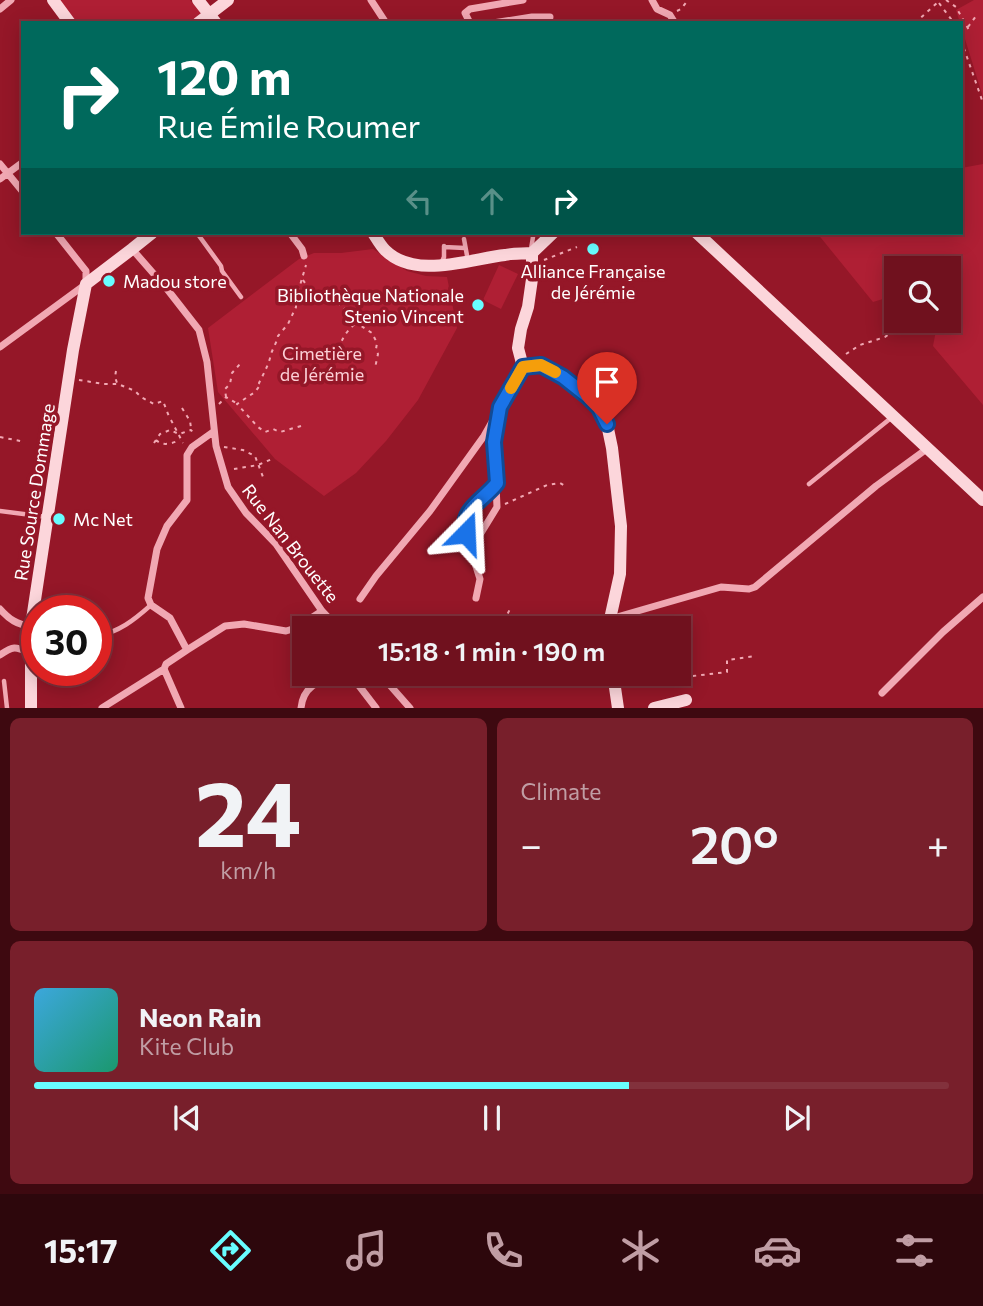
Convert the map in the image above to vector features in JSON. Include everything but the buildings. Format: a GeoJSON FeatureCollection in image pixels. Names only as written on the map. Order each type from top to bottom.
{"type":"FeatureCollection","features":[{"type":"Feature","properties":{"kind":"street"},"geometry":{"type":"LineString","coordinates":[[0,9],[11,0]]}},
{"type":"Feature","properties":{"kind":"street"},"geometry":{"type":"LineString","coordinates":[[53,0],[69,21]]}},
{"type":"Feature","properties":{"kind":"street"},"geometry":{"type":"LineString","coordinates":[[198,0],[208,20],[228,0]]}},
{"type":"Feature","properties":{"kind":"street"},"geometry":{"type":"LineString","coordinates":[[371,0],[385,21]]}},
{"type":"Feature","properties":{"kind":"street"},"geometry":{"type":"LineString","coordinates":[[469,21],[465,13],[470,9],[523,0]]}},
{"type":"Feature","properties":{"kind":"street"},"geometry":{"type":"LineString","coordinates":[[652,0],[656,9],[670,15],[674,21]]}},
{"type":"Feature","properties":{"kind":"street"},"geometry":{"type":"LineString","coordinates":[[506,21],[550,17]]}},
{"type":"Feature","properties":{"kind":"street"},"geometry":{"type":"LineString","coordinates":[[0,164],[21,190]]}},
{"type":"Feature","properties":{"kind":"street"},"geometry":{"type":"LineString","coordinates":[[0,179],[21,164]]}},
{"type":"Feature","properties":{"kind":"street"},"geometry":{"type":"LineString","coordinates":[[57,235],[86,271],[86,284]]}},
{"type":"Feature","properties":{"kind":"street"},"geometry":{"type":"LineString","coordinates":[[0,347],[150,235]]}},
{"type":"Feature","properties":{"kind":"street"},"geometry":{"type":"LineString","coordinates":[[292,235],[302,249],[304,257]]}},
{"type":"Feature","properties":{"kind":"street"},"geometry":{"type":"LineString","coordinates":[[374,235],[384,249],[401,261],[426,267],[441,265],[467,255],[532,256]]}},
{"type":"Feature","properties":{"kind":"street"},"geometry":{"type":"LineString","coordinates":[[360,600],[376,576],[430,512],[484,436],[523,367],[517,348],[528,307],[532,256],[550,235]]}},
{"type":"Feature","properties":{"kind":"street"},"geometry":{"type":"LineString","coordinates":[[699,235],[983,500]]}},
{"type":"Feature","properties":{"kind":"street","name":"Rue Nan Brouette"},"geometry":{"type":"LineString","coordinates":[[132,249],[199,330],[207,362],[216,446],[233,497],[276,544],[327,616]]}},
{"type":"Feature","properties":{"kind":"street","name":"Rue Source Dommage"},"geometry":{"type":"LineString","coordinates":[[36,595],[86,284]]}},
{"type":"Feature","properties":{"kind":"street"},"geometry":{"type":"LineString","coordinates":[[523,367],[541,365],[563,377],[599,408],[607,424],[621,526],[620,574],[611,616]]}},
{"type":"Feature","properties":{"kind":"street"},"geometry":{"type":"LineString","coordinates":[[476,598],[480,579],[472,557],[478,538],[497,507],[494,442],[500,407]]}},
{"type":"Feature","properties":{"kind":"street"},"geometry":{"type":"LineString","coordinates":[[187,650],[170,618],[151,605],[148,598],[157,549],[167,526],[187,499],[188,453],[192,447],[214,432]]}},
{"type":"Feature","properties":{"kind":"street"},"geometry":{"type":"LineString","coordinates":[[632,616],[721,587],[755,587],[876,486],[929,447]]}},
{"type":"Feature","properties":{"kind":"street"},"geometry":{"type":"LineString","coordinates":[[478,538],[466,533],[463,524],[466,515],[497,483]]}},
{"type":"Feature","properties":{"kind":"street"},"geometry":{"type":"LineString","coordinates":[[882,693],[943,632],[983,597]]}},
{"type":"Feature","properties":{"kind":"street"},"geometry":{"type":"LineString","coordinates":[[0,609],[8,618],[21,625]]}},
{"type":"Feature","properties":{"kind":"street"},"geometry":{"type":"LineString","coordinates":[[102,708],[225,626],[244,624],[286,631],[296,628],[322,611]]}},
{"type":"Feature","properties":{"kind":"street"},"geometry":{"type":"LineString","coordinates":[[0,655],[15,647],[21,649]]}},
{"type":"Feature","properties":{"kind":"street"},"geometry":{"type":"LineString","coordinates":[[164,669],[181,708]]}},
{"type":"Feature","properties":{"kind":"street","name":"Rue Source Dommage"},"geometry":{"type":"LineString","coordinates":[[31,686],[31,708]]}},
{"type":"Feature","properties":{"kind":"street"},"geometry":{"type":"LineString","coordinates":[[301,708],[300,704],[310,686]]}},
{"type":"Feature","properties":{"kind":"street"},"geometry":{"type":"LineString","coordinates":[[359,686],[376,708]]}},
{"type":"Feature","properties":{"kind":"street"},"geometry":{"type":"LineString","coordinates":[[391,686],[410,708]]}},
{"type":"Feature","properties":{"kind":"street"},"geometry":{"type":"LineString","coordinates":[[615,686],[618,708]]}},
{"type":"Feature","properties":{"kind":"street"},"geometry":{"type":"LineString","coordinates":[[654,708],[686,700]]}},
{"type":"Feature","properties":{"kind":"lane"},"geometry":{"type":"LineString","coordinates":[[198,235],[241,297]]}},
{"type":"Feature","properties":{"kind":"lane"},"geometry":{"type":"LineString","coordinates":[[532,235],[532,256]]}},
{"type":"Feature","properties":{"kind":"lane"},"geometry":{"type":"LineString","coordinates":[[464,239],[467,255]]}},
{"type":"Feature","properties":{"kind":"lane"},"geometry":{"type":"LineString","coordinates":[[441,265],[444,246],[467,255]]}},
{"type":"Feature","properties":{"kind":"lane"},"geometry":{"type":"LineString","coordinates":[[809,484],[894,415]]}},
{"type":"Feature","properties":{"kind":"lane"},"geometry":{"type":"LineString","coordinates":[[0,511],[47,517]]}},
{"type":"Feature","properties":{"kind":"lane"},"geometry":{"type":"LineString","coordinates":[[112,633],[151,605]]}},
{"type":"Feature","properties":{"kind":"lane"},"geometry":{"type":"LineString","coordinates":[[4,681],[7,708]]}},
{"type":"Feature","properties":{"kind":"path"},"geometry":{"type":"LineString","coordinates":[[670,15],[681,9],[688,0]]}},
{"type":"Feature","properties":{"kind":"path"},"geometry":{"type":"LineString","coordinates":[[946,0],[956,7],[970,32]]}},
{"type":"Feature","properties":{"kind":"path"},"geometry":{"type":"LineString","coordinates":[[917,21],[938,1],[953,21]]}},
{"type":"Feature","properties":{"kind":"path"},"geometry":{"type":"LineString","coordinates":[[968,28],[976,16]]}},
{"type":"Feature","properties":{"kind":"path"},"geometry":{"type":"LineString","coordinates":[[963,46],[983,103]]}},
{"type":"Feature","properties":{"kind":"path"},"geometry":{"type":"LineString","coordinates":[[532,256],[547,259],[577,247]]}},
{"type":"Feature","properties":{"kind":"path"},"geometry":{"type":"LineString","coordinates":[[237,404],[255,392],[261,384],[271,352],[296,307],[306,266],[304,257]]}},
{"type":"Feature","properties":{"kind":"path"},"geometry":{"type":"LineString","coordinates":[[302,280],[309,289],[339,304],[356,323],[372,333],[378,354],[375,368]]}},
{"type":"Feature","properties":{"kind":"path"},"geometry":{"type":"LineString","coordinates":[[337,357],[340,341],[356,323]]}},
{"type":"Feature","properties":{"kind":"path"},"geometry":{"type":"LineString","coordinates":[[837,362],[860,345],[890,333]]}},
{"type":"Feature","properties":{"kind":"path"},"geometry":{"type":"LineString","coordinates":[[211,409],[226,397],[225,389],[230,384],[232,373],[240,364]]}},
{"type":"Feature","properties":{"kind":"path"},"geometry":{"type":"LineString","coordinates":[[116,371],[118,384]]}},
{"type":"Feature","properties":{"kind":"path"},"geometry":{"type":"LineString","coordinates":[[69,378],[92,383],[118,384],[135,391],[154,404],[163,401],[170,419]]}},
{"type":"Feature","properties":{"kind":"path"},"geometry":{"type":"LineString","coordinates":[[226,397],[237,404],[265,432],[273,429],[279,432],[302,426]]}},
{"type":"Feature","properties":{"kind":"path"},"geometry":{"type":"LineString","coordinates":[[182,408],[200,442]]}},
{"type":"Feature","properties":{"kind":"path"},"geometry":{"type":"LineString","coordinates":[[169,414],[188,453]]}},
{"type":"Feature","properties":{"kind":"path"},"geometry":{"type":"LineString","coordinates":[[181,439],[164,444],[155,442],[160,434],[170,430],[178,434],[191,429]]}},
{"type":"Feature","properties":{"kind":"path"},"geometry":{"type":"LineString","coordinates":[[0,437],[25,442]]}},
{"type":"Feature","properties":{"kind":"path"},"geometry":{"type":"LineString","coordinates":[[216,446],[243,450],[255,456],[263,477]]}},
{"type":"Feature","properties":{"kind":"path"},"geometry":{"type":"LineString","coordinates":[[223,472],[258,465],[272,459]]}},
{"type":"Feature","properties":{"kind":"path"},"geometry":{"type":"LineString","coordinates":[[497,507],[547,485],[560,483],[565,486]]}},
{"type":"Feature","properties":{"kind":"path"},"geometry":{"type":"LineString","coordinates":[[506,616],[510,609]]}},
{"type":"Feature","properties":{"kind":"path"},"geometry":{"type":"LineString","coordinates":[[691,676],[727,672],[727,660],[756,656]]}},
{"type":"Feature","properties":{"kind":"green space"},"geometry":{"type":"Polygon","coordinates":[[[59,0],[190,0],[202,14],[193,21],[75,21],[59,0]]]}},
{"type":"Feature","properties":{"kind":"green space"},"geometry":{"type":"Polygon","coordinates":[[[974,0],[983,0],[983,97],[963,33],[963,21],[959,21],[956,10],[974,0]]]}},
{"type":"Feature","properties":{"kind":"green space"},"geometry":{"type":"Polygon","coordinates":[[[983,164],[983,405],[933,346],[936,333],[961,333],[961,256],[884,256],[884,299],[873,302],[819,235],[963,235],[963,168],[983,164]]]}},
{"type":"Feature","properties":{"kind":"green space","name":"Cimetière de Jérémie"},"geometry":{"type":"Polygon","coordinates":[[[373,249],[407,271],[426,276],[447,277],[457,328],[418,400],[386,441],[356,473],[324,496],[275,459],[218,392],[208,328],[299,259],[314,253],[373,249]]]}},
{"type":"Feature","properties":{"kind":"green space"},"geometry":{"type":"Polygon","coordinates":[[[499,265],[518,274],[501,309],[483,300],[499,265]]]}},
{"type":"Feature","properties":{"kind":"slow traffic"},"geometry":{"type":"LineString","coordinates":[[511,388],[523,367],[541,365],[555,372]]}},
{"type":"Feature","properties":{"kind":"place","name":"Alliance Française de Jérémie"},"geometry":{"type":"Point","coordinates":[593,249]}},
{"type":"Feature","properties":{"kind":"place","name":"Madou store"},"geometry":{"type":"Point","coordinates":[109,281]}},
{"type":"Feature","properties":{"kind":"place","name":"Bibliothèque Nationale Stenio Vincent"},"geometry":{"type":"Point","coordinates":[478,305]}},
{"type":"Feature","properties":{"kind":"place","name":"Mc Net"},"geometry":{"type":"Point","coordinates":[59,519]}},
{"type":"Feature","properties":{"kind":"route"},"geometry":{"type":"LineString","coordinates":[[466,533],[463,524],[466,515],[497,483],[494,442],[500,407],[523,367],[541,365],[563,377],[599,408],[607,424]]}}]}
